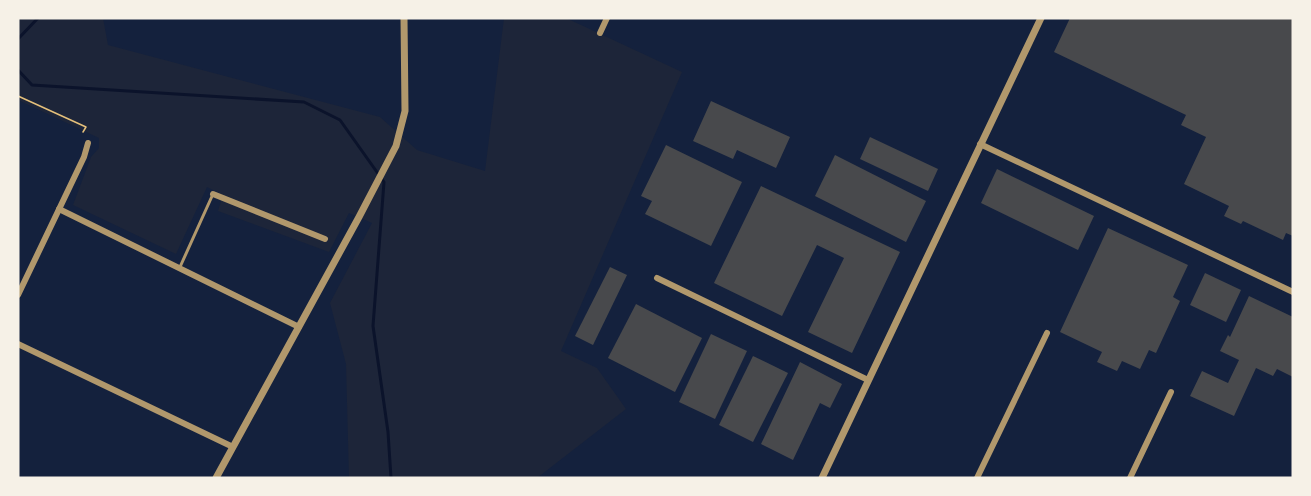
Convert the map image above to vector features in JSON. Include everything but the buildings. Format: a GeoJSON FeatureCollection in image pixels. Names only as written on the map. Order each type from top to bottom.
{"type":"FeatureCollection","features":[{"type":"Feature","properties":{"kind":"street"},"geometry":{"type":"LineString","coordinates":[[216,478],[396,146],[405,111],[404,18]]}},
{"type":"Feature","properties":{"kind":"street"},"geometry":{"type":"LineString","coordinates":[[600,33],[607,18]]}},
{"type":"Feature","properties":{"kind":"street"},"geometry":{"type":"LineString","coordinates":[[822,478],[1041,18]]}},
{"type":"Feature","properties":{"kind":"street"},"geometry":{"type":"LineString","coordinates":[[18,295],[84,157],[88,143]]}},
{"type":"Feature","properties":{"kind":"street"},"geometry":{"type":"LineString","coordinates":[[980,144],[1293,292]]}},
{"type":"Feature","properties":{"kind":"street"},"geometry":{"type":"LineString","coordinates":[[213,194],[325,239]]}},
{"type":"Feature","properties":{"kind":"street"},"geometry":{"type":"LineString","coordinates":[[59,209],[299,327]]}},
{"type":"Feature","properties":{"kind":"street"},"geometry":{"type":"LineString","coordinates":[[657,278],[868,380]]}},
{"type":"Feature","properties":{"kind":"street"},"geometry":{"type":"LineString","coordinates":[[977,478],[1047,333]]}},
{"type":"Feature","properties":{"kind":"street"},"geometry":{"type":"LineString","coordinates":[[18,344],[233,447]]}},
{"type":"Feature","properties":{"kind":"street"},"geometry":{"type":"LineString","coordinates":[[1130,478],[1172,392]]}},
{"type":"Feature","properties":{"kind":"lane"},"geometry":{"type":"LineString","coordinates":[[179,268],[213,194]]}},
{"type":"Feature","properties":{"kind":"path"},"geometry":{"type":"LineString","coordinates":[[18,96],[86,127],[83,132]]}},
{"type":"Feature","properties":{"kind":"shaded area"},"geometry":{"type":"Polygon","coordinates":[[[18,18],[103,18],[108,45],[380,117],[417,150],[485,171],[504,18],[566,18],[682,72],[561,351],[597,368],[626,409],[537,478],[349,478],[346,364],[330,303],[372,223],[349,213],[329,252],[218,211],[223,195],[207,187],[176,254],[73,205],[91,157],[99,148],[99,138],[18,100],[18,18]]]}},
{"type":"Feature","properties":{"kind":"waterway"},"geometry":{"type":"LineString","coordinates":[[18,39],[38,18]]}},
{"type":"Feature","properties":{"kind":"waterway"},"geometry":{"type":"LineString","coordinates":[[18,70],[32,85],[304,102],[340,120],[384,182],[373,326],[388,432],[391,478]]}}]}
